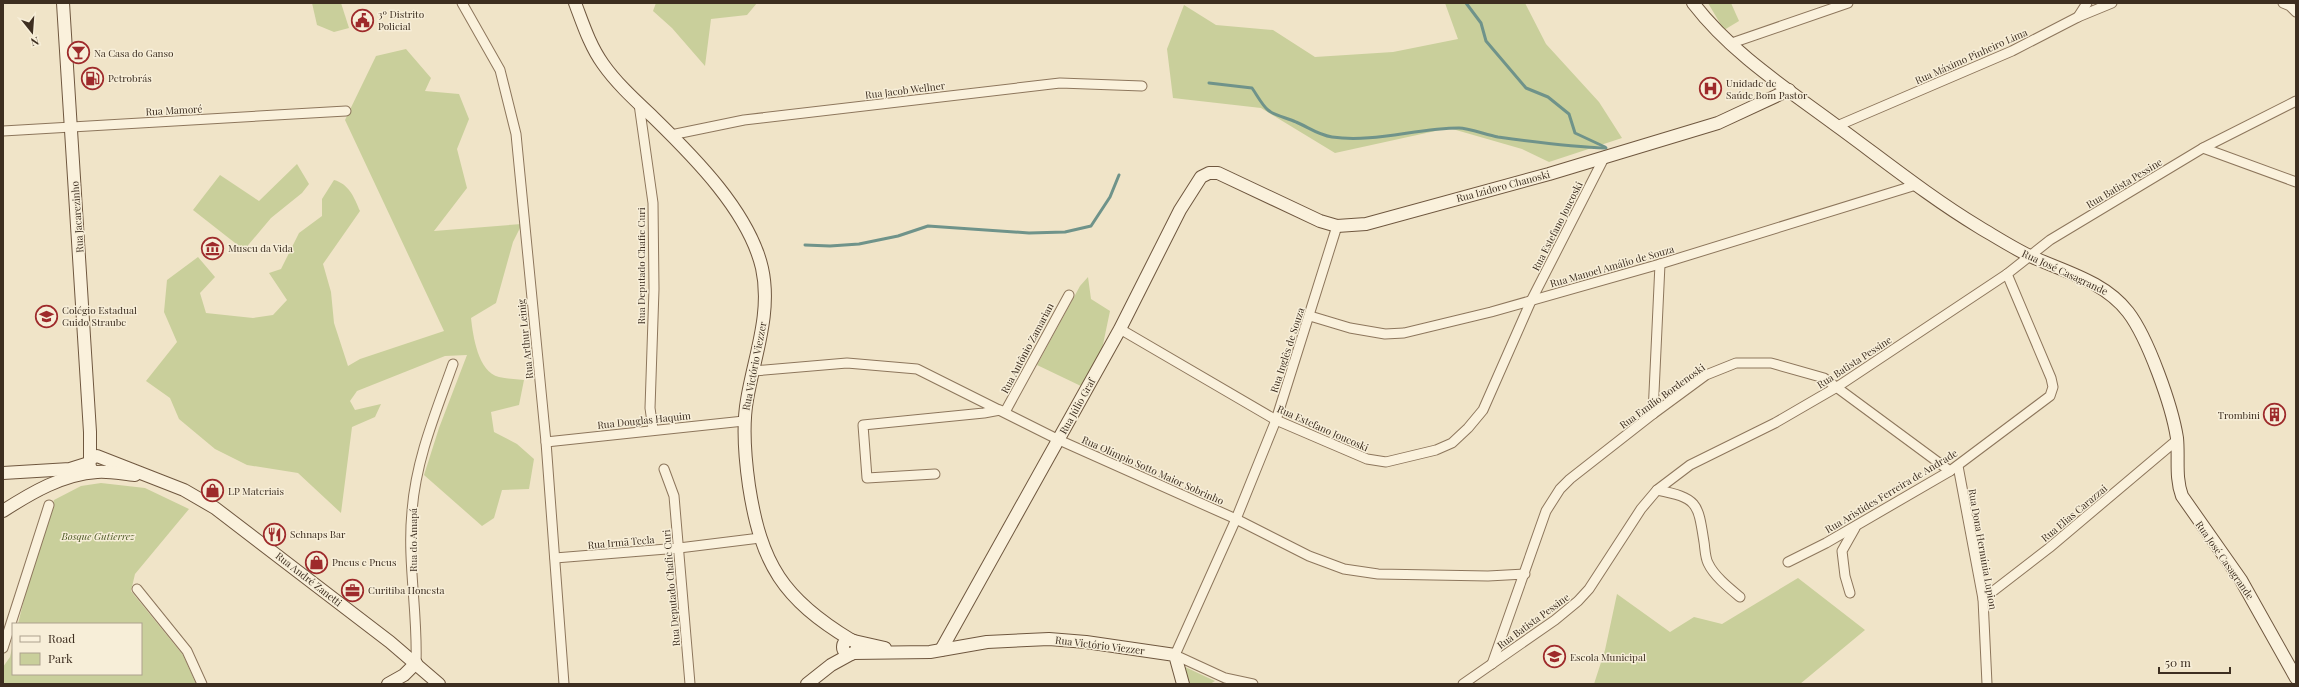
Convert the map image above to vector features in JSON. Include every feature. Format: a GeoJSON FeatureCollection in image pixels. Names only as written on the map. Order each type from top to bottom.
{"type":"FeatureCollection","features":[{"type":"Feature","properties":{"kind":"street","name":"Rua Jacarezinho"},"geometry":{"type":"LineString","coordinates":[[63,3],[90,432],[96,464]]}},
{"type":"Feature","properties":{"kind":"street","name":"Rua Arthur Leinig"},"geometry":{"type":"LineString","coordinates":[[462,3],[500,70],[516,134],[546,442],[564,684]]}},
{"type":"Feature","properties":{"kind":"street","name":"Rua Victório Viezzer"},"geometry":{"type":"LineString","coordinates":[[575,3],[589,39],[602,64],[639,104],[671,135],[731,204],[756,249],[762,270],[764,293],[762,328],[754,371],[747,397],[744,421],[748,478],[760,538],[770,563],[788,590],[809,612],[825,624],[849,647],[906,653],[942,650],[987,642],[1049,639],[1086,642],[1175,655]]}},
{"type":"Feature","properties":{"kind":"street","name":"Rua José Casagrande"},"geometry":{"type":"LineString","coordinates":[[1693,3],[1729,44],[1916,184],[1977,226],[2030,256],[2091,282],[2112,294],[2129,313],[2147,347],[2170,404],[2177,440],[2178,484],[2182,496],[2241,580],[2296,678]]}},
{"type":"Feature","properties":{"kind":"street"},"geometry":{"type":"LineString","coordinates":[[1729,44],[1848,3]]}},
{"type":"Feature","properties":{"kind":"street"},"geometry":{"type":"LineString","coordinates":[[2078,17],[2087,3]]}},
{"type":"Feature","properties":{"kind":"street","name":"Rua Máximo Pinheiro Lima"},"geometry":{"type":"LineString","coordinates":[[1837,126],[2012,51],[2078,17],[2112,3]]}},
{"type":"Feature","properties":{"kind":"street"},"geometry":{"type":"LineString","coordinates":[[2283,3],[2290,6],[2296,12]]}},
{"type":"Feature","properties":{"kind":"street","name":"Rua Jacob Wellner"},"geometry":{"type":"LineString","coordinates":[[671,135],[744,120],[1060,83],[1142,86]]}},
{"type":"Feature","properties":{"kind":"street","name":"Rua Izidoro Chanoski"},"geometry":{"type":"LineString","coordinates":[[1218,172],[1320,221],[1337,226],[1366,224],[1549,174],[1718,123],[1789,90]]}},
{"type":"Feature","properties":{"kind":"street","name":"Rua Batista Pessine"},"geometry":{"type":"LineString","coordinates":[[1463,684],[1555,620],[1578,601],[1589,589],[1641,509],[1657,490],[1690,465],[1775,423],[1837,387],[2008,274],[2050,240],[2203,148],[2296,101]]}},
{"type":"Feature","properties":{"kind":"street","name":"Rua Deputado Chafic Curi"},"geometry":{"type":"LineString","coordinates":[[639,104],[653,203],[654,289],[650,408],[652,429]]}},
{"type":"Feature","properties":{"kind":"street","name":"Rua Mamoré"},"geometry":{"type":"LineString","coordinates":[[3,131],[346,111]]}},
{"type":"Feature","properties":{"kind":"street"},"geometry":{"type":"LineString","coordinates":[[2203,148],[2296,182]]}},
{"type":"Feature","properties":{"kind":"street","name":"Rua Estefano Joucoski"},"geometry":{"type":"LineString","coordinates":[[1120,329],[1276,420],[1367,459],[1386,462],[1412,458],[1452,443],[1468,428],[1483,410],[1531,301],[1605,156]]}},
{"type":"Feature","properties":{"kind":"street","name":"Rua Júlio Graf"},"geometry":{"type":"LineString","coordinates":[[942,650],[1120,329],[1180,210],[1201,177],[1209,173],[1218,172]]}},
{"type":"Feature","properties":{"kind":"street","name":"Rua Manoel Amálio de Souza"},"geometry":{"type":"LineString","coordinates":[[1310,316],[1350,328],[1391,334],[1404,333],[1491,312],[1660,264],[1916,184]]}},
{"type":"Feature","properties":{"kind":"street","name":"Rua Inglês de Souza"},"geometry":{"type":"LineString","coordinates":[[1175,655],[1236,519],[1276,420],[1310,316],[1337,226]]}},
{"type":"Feature","properties":{"kind":"street"},"geometry":{"type":"LineString","coordinates":[[1653,414],[1660,264]]}},
{"type":"Feature","properties":{"kind":"street","name":"Rua Aristides Ferreira de Andrade"},"geometry":{"type":"LineString","coordinates":[[1788,562],[1856,526],[1954,468],[2050,396],[2053,387],[2051,378],[2008,274]]}},
{"type":"Feature","properties":{"kind":"street","name":"Rua Antônio Zamarian"},"geometry":{"type":"LineString","coordinates":[[1003,411],[1069,295]]}},
{"type":"Feature","properties":{"kind":"street","name":"Rua Olímpio Sotto Maior Sobrinho"},"geometry":{"type":"LineString","coordinates":[[754,371],[847,363],[917,369],[1059,440],[1236,519],[1309,556],[1344,569],[1378,574],[1488,576],[1525,574]]}},
{"type":"Feature","properties":{"kind":"street","name":"Rua Emílio Bordenoski"},"geometry":{"type":"LineString","coordinates":[[1492,664],[1546,511],[1560,489],[1653,414],[1706,375],[1736,363],[1771,363],[1798,369],[1824,378],[1954,468]]}},
{"type":"Feature","properties":{"kind":"street","name":"Rua do Amapá"},"geometry":{"type":"LineString","coordinates":[[416,663],[417,630],[411,561],[412,511],[422,451],[453,364]]}},
{"type":"Feature","properties":{"kind":"street"},"geometry":{"type":"LineString","coordinates":[[935,474],[867,478],[863,425],[1003,411]]}},
{"type":"Feature","properties":{"kind":"street","name":"Rua Douglas Haquim"},"geometry":{"type":"LineString","coordinates":[[546,442],[652,429],[744,421]]}},
{"type":"Feature","properties":{"kind":"street","name":"Rua Elias Carazzai"},"geometry":{"type":"LineString","coordinates":[[1983,599],[2049,548],[2177,440]]}},
{"type":"Feature","properties":{"kind":"street"},"geometry":{"type":"LineString","coordinates":[[3,473],[70,469],[96,464]]}},
{"type":"Feature","properties":{"kind":"street"},"geometry":{"type":"LineString","coordinates":[[3,511],[45,486],[96,464]]}},
{"type":"Feature","properties":{"kind":"street","name":"Rua André Zanetti"},"geometry":{"type":"LineString","coordinates":[[96,464],[149,476],[184,490],[215,508],[416,663],[439,684]]}},
{"type":"Feature","properties":{"kind":"street","name":"Rua Deputado Chafic Curi"},"geometry":{"type":"LineString","coordinates":[[664,468],[674,496],[690,684]]}},
{"type":"Feature","properties":{"kind":"street","name":"Rua Dona Hermínia Lupion"},"geometry":{"type":"LineString","coordinates":[[1954,468],[1983,599],[1987,684]]}},
{"type":"Feature","properties":{"kind":"street"},"geometry":{"type":"LineString","coordinates":[[1657,490],[1678,494],[1693,502],[1701,518],[1708,563],[1728,588],[1740,597]]}},
{"type":"Feature","properties":{"kind":"street"},"geometry":{"type":"LineString","coordinates":[[3,648],[49,505]]}},
{"type":"Feature","properties":{"kind":"street"},"geometry":{"type":"LineString","coordinates":[[1850,593],[1845,576],[1842,551],[1856,526]]}},
{"type":"Feature","properties":{"kind":"street","name":"Rua Irmã Tecla"},"geometry":{"type":"LineString","coordinates":[[555,558],[679,548],[760,538]]}},
{"type":"Feature","properties":{"kind":"street"},"geometry":{"type":"LineString","coordinates":[[137,589],[187,651],[202,684]]}},
{"type":"Feature","properties":{"kind":"street"},"geometry":{"type":"LineString","coordinates":[[807,684],[831,665],[849,647]]}},
{"type":"Feature","properties":{"kind":"street"},"geometry":{"type":"LineString","coordinates":[[1175,655],[1184,684]]}},
{"type":"Feature","properties":{"kind":"street"},"geometry":{"type":"LineString","coordinates":[[1175,655],[1225,678],[1253,684]]}},
{"type":"Feature","properties":{"kind":"street"},"geometry":{"type":"LineString","coordinates":[[388,684],[404,675],[416,663]]}},
{"type":"Feature","properties":{"kind":"green space"},"geometry":{"type":"Polygon","coordinates":[[[312,3],[341,3],[349,28],[334,32],[317,25],[312,3]]]}},
{"type":"Feature","properties":{"kind":"green space"},"geometry":{"type":"Polygon","coordinates":[[[656,3],[757,3],[747,15],[711,19],[705,66],[672,28],[653,11],[656,3]]]}},
{"type":"Feature","properties":{"kind":"green space"},"geometry":{"type":"Polygon","coordinates":[[[1445,3],[1525,3],[1546,44],[1599,102],[1622,138],[1549,162],[1522,149],[1449,128],[1335,153],[1261,108],[1173,98],[1167,49],[1184,5],[1216,25],[1273,30],[1315,57],[1393,52],[1458,39],[1445,3]]]}},
{"type":"Feature","properties":{"kind":"green space"},"geometry":{"type":"Polygon","coordinates":[[[1708,3],[1731,3],[1739,21],[1724,30],[1708,3]]]}},
{"type":"Feature","properties":{"kind":"green space"},"geometry":{"type":"Polygon","coordinates":[[[406,49],[431,78],[425,91],[459,94],[469,119],[457,149],[467,188],[434,231],[522,224],[513,242],[496,303],[471,318],[475,343],[481,361],[486,368],[492,374],[499,377],[524,380],[519,405],[491,412],[494,432],[517,444],[534,459],[529,489],[502,490],[494,518],[482,526],[424,475],[439,428],[467,355],[445,356],[357,391],[350,401],[355,410],[381,404],[375,417],[352,427],[341,513],[298,473],[247,465],[215,449],[179,419],[170,398],[146,381],[177,342],[164,312],[167,280],[198,257],[215,277],[200,293],[206,313],[253,318],[273,315],[287,300],[269,273],[281,269],[299,233],[322,216],[322,199],[334,180],[347,188],[353,196],[360,211],[323,264],[331,292],[334,323],[348,366],[360,359],[444,331],[345,120],[376,56],[406,49]]]}},
{"type":"Feature","properties":{"kind":"green space"},"geometry":{"type":"Polygon","coordinates":[[[297,164],[309,184],[302,193],[271,218],[244,250],[193,210],[220,175],[259,201],[297,164]]]}},
{"type":"Feature","properties":{"kind":"green space"},"geometry":{"type":"Polygon","coordinates":[[[1088,277],[1091,299],[1110,311],[1101,354],[1083,387],[1037,365],[1080,286],[1088,277]]]}},
{"type":"Feature","properties":{"kind":"green space","name":"Bosque Gutierrez"},"geometry":{"type":"Polygon","coordinates":[[[101,483],[145,488],[189,509],[135,574],[131,591],[183,655],[196,684],[3,684],[3,667],[10,657],[12,648],[12,675],[142,675],[142,623],[18,623],[31,571],[54,500],[81,486],[101,483]]]}},
{"type":"Feature","properties":{"kind":"green space"},"geometry":{"type":"Polygon","coordinates":[[[1798,578],[1865,630],[1800,684],[1594,684],[1605,650],[1617,594],[1670,632],[1694,617],[1722,624],[1798,578]]]}},
{"type":"Feature","properties":{"kind":"green space"},"geometry":{"type":"Polygon","coordinates":[[[1183,666],[1215,681],[1210,684],[1190,684],[1183,666]]]}},
{"type":"Feature","properties":{"kind":"waterway"},"geometry":{"type":"LineString","coordinates":[[1466,3],[1481,23],[1486,41],[1526,88],[1548,97],[1569,114],[1575,133],[1605,147]]}},
{"type":"Feature","properties":{"kind":"waterway"},"geometry":{"type":"LineString","coordinates":[[1209,83],[1252,88],[1271,112],[1318,133],[1332,137],[1380,137],[1427,130],[1459,128],[1512,139],[1606,148]]}},
{"type":"Feature","properties":{"kind":"waterway"},"geometry":{"type":"LineString","coordinates":[[805,245],[830,246],[859,244],[898,236],[928,226],[1029,233],[1065,232],[1091,226],[1110,197],[1119,175]]}},
{"type":"Feature","properties":{"kind":"place","name":"3º Distrito Policial"},"geometry":{"type":"Point","coordinates":[363,20]}},
{"type":"Feature","properties":{"kind":"place","name":"Na Casa do Ganso"},"geometry":{"type":"Point","coordinates":[78,53]}},
{"type":"Feature","properties":{"kind":"place","name":"Petrobrás"},"geometry":{"type":"Point","coordinates":[92,78]}},
{"type":"Feature","properties":{"kind":"place","name":"Unidade de Saúde Bom Pastor"},"geometry":{"type":"Point","coordinates":[1710,89]}},
{"type":"Feature","properties":{"kind":"place","name":"Museu da Vida"},"geometry":{"type":"Point","coordinates":[213,248]}},
{"type":"Feature","properties":{"kind":"place","name":"Colégio Estadual Guido Straube"},"geometry":{"type":"Point","coordinates":[46,316]}},
{"type":"Feature","properties":{"kind":"place","name":"Trombini"},"geometry":{"type":"Point","coordinates":[2275,415]}},
{"type":"Feature","properties":{"kind":"place","name":"LP Materiais"},"geometry":{"type":"Point","coordinates":[212,491]}},
{"type":"Feature","properties":{"kind":"place","name":"Schnaps Bar"},"geometry":{"type":"Point","coordinates":[275,534]}},
{"type":"Feature","properties":{"kind":"place","name":"Pneus e Pneus"},"geometry":{"type":"Point","coordinates":[317,562]}},
{"type":"Feature","properties":{"kind":"place","name":"Curitiba Honesta"},"geometry":{"type":"Point","coordinates":[353,590]}},
{"type":"Feature","properties":{"kind":"place","name":"Escola Municipal"},"geometry":{"type":"Point","coordinates":[1555,657]}}]}
